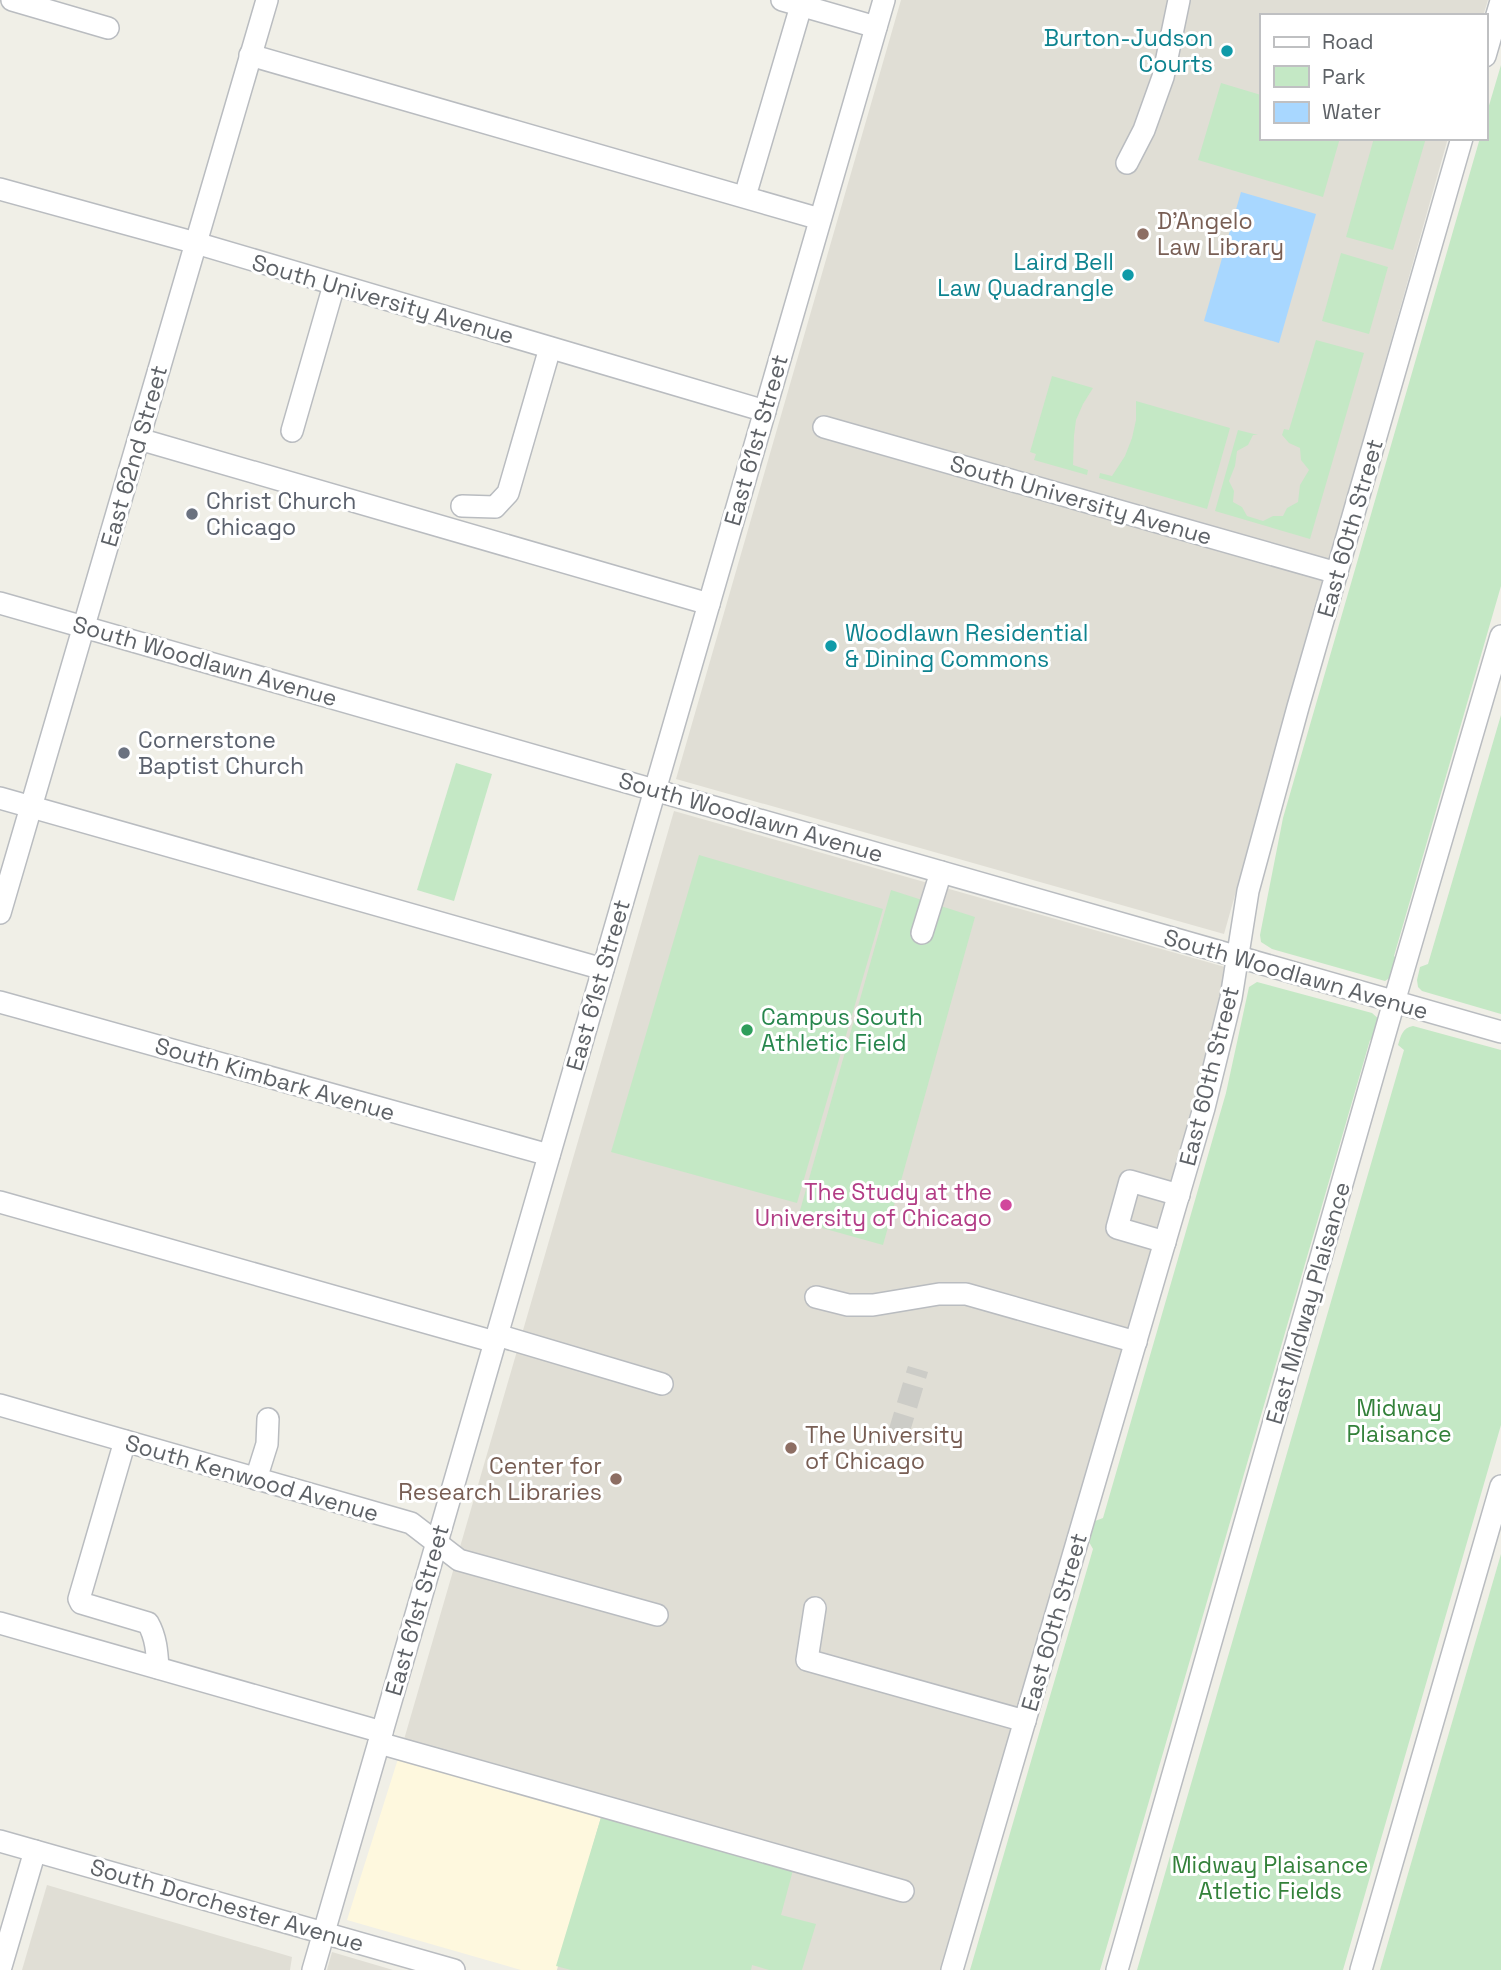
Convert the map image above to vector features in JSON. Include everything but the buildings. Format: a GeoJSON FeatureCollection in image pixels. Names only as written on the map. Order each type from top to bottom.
{"type":"FeatureCollection","features":[{"type":"Feature","properties":{"kind":"street"},"geometry":{"type":"LineString","coordinates":[[12,0],[108,27]]}},
{"type":"Feature","properties":{"kind":"street","name":"East 62nd Street"},"geometry":{"type":"LineString","coordinates":[[0,913],[267,0]]}},
{"type":"Feature","properties":{"kind":"street","name":"East 61st Street"},"geometry":{"type":"LineString","coordinates":[[313,1970],[884,0]]}},
{"type":"Feature","properties":{"kind":"street"},"geometry":{"type":"LineString","coordinates":[[1128,163],[1144,130],[1163,77],[1179,0]]}},
{"type":"Feature","properties":{"kind":"street"},"geometry":{"type":"LineString","coordinates":[[1487,49],[1501,1]]}},
{"type":"Feature","properties":{"kind":"street"},"geometry":{"type":"LineString","coordinates":[[748,186],[792,3],[876,27]]}},
{"type":"Feature","properties":{"kind":"street"},"geometry":{"type":"LineString","coordinates":[[250,55],[820,219]]}},
{"type":"Feature","properties":{"kind":"street","name":"East 60th Street"},"geometry":{"type":"LineString","coordinates":[[952,1970],[1204,1108],[1225,1026],[1248,891],[1461,140]]}},
{"type":"Feature","properties":{"kind":"street","name":"South University Avenue"},"geometry":{"type":"LineString","coordinates":[[0,189],[195,243],[765,411]]}},
{"type":"Feature","properties":{"kind":"street"},"geometry":{"type":"LineString","coordinates":[[292,431],[334,285]]}},
{"type":"Feature","properties":{"kind":"street"},"geometry":{"type":"LineString","coordinates":[[461,506],[495,507],[508,493],[550,348]]}},
{"type":"Feature","properties":{"kind":"street","name":"South University Avenue"},"geometry":{"type":"LineString","coordinates":[[824,427],[1337,573]]}},
{"type":"Feature","properties":{"kind":"street"},"geometry":{"type":"LineString","coordinates":[[139,439],[709,604]]}},
{"type":"Feature","properties":{"kind":"street","name":"South Woodlawn Avenue"},"geometry":{"type":"LineString","coordinates":[[0,603],[1501,1032]]}},
{"type":"Feature","properties":{"kind":"street","name":"East Midway Plaisance"},"geometry":{"type":"LineString","coordinates":[[1117,1970],[1501,636]]}},
{"type":"Feature","properties":{"kind":"street"},"geometry":{"type":"LineString","coordinates":[[0,798],[603,969]]}},
{"type":"Feature","properties":{"kind":"street"},"geometry":{"type":"LineString","coordinates":[[922,933],[941,872]]}},
{"type":"Feature","properties":{"kind":"street","name":"South Kimbark Avenue"},"geometry":{"type":"LineString","coordinates":[[0,1002],[549,1155]]}},
{"type":"Feature","properties":{"kind":"street"},"geometry":{"type":"LineString","coordinates":[[1165,1242],[1117,1228],[1130,1181],[1179,1195]]}},
{"type":"Feature","properties":{"kind":"street"},"geometry":{"type":"LineString","coordinates":[[0,1202],[662,1384]]}},
{"type":"Feature","properties":{"kind":"street"},"geometry":{"type":"LineString","coordinates":[[816,1297],[848,1306],[873,1306],[939,1294],[966,1294],[1136,1342]]}},
{"type":"Feature","properties":{"kind":"street","name":"South Kenwood Avenue"},"geometry":{"type":"LineString","coordinates":[[1,1408],[411,1523],[461,1561],[657,1615]]}},
{"type":"Feature","properties":{"kind":"street"},"geometry":{"type":"LineString","coordinates":[[256,1479],[267,1444],[268,1419]]}},
{"type":"Feature","properties":{"kind":"street"},"geometry":{"type":"LineString","coordinates":[[125,1441],[79,1600],[81,1603],[148,1623],[157,1649],[158,1668]]}},
{"type":"Feature","properties":{"kind":"street"},"geometry":{"type":"LineString","coordinates":[[1361,1970],[1501,1486]]}},
{"type":"Feature","properties":{"kind":"street"},"geometry":{"type":"LineString","coordinates":[[815,1608],[807,1660],[1025,1721]]}},
{"type":"Feature","properties":{"kind":"street"},"geometry":{"type":"LineString","coordinates":[[0,1623],[903,1891]]}},
{"type":"Feature","properties":{"kind":"street","name":"South Dorchester Avenue"},"geometry":{"type":"LineString","coordinates":[[0,1841],[454,1970]]}},
{"type":"Feature","properties":{"kind":"street"},"geometry":{"type":"LineString","coordinates":[[0,1970],[35,1851]]}},
{"type":"Feature","properties":{"kind":"shaded area"},"geometry":{"type":"Polygon","coordinates":[[[901,0],[1488,0],[1484,14],[1260,14],[1260,140],[1447,140],[1224,934],[676,779],[901,0]]]}},
{"type":"Feature","properties":{"kind":"shaded area","name":"The University of Chicago"},"geometry":{"type":"Polygon","coordinates":[[[674,811],[1232,969],[941,1970],[557,1970],[602,1814],[403,1743],[674,811]]]}},
{"type":"Feature","properties":{"kind":"shaded area"},"geometry":{"type":"Polygon","coordinates":[[[403,1743],[602,1814],[557,1970],[521,1970],[347,1920],[403,1743]]]}},
{"type":"Feature","properties":{"kind":"shaded area"},"geometry":{"type":"Polygon","coordinates":[[[47,1885],[292,1957],[290,1970],[22,1970],[47,1885]]]}},
{"type":"Feature","properties":{"kind":"shaded area"},"geometry":{"type":"Polygon","coordinates":[[[332,1952],[393,1970],[327,1970],[332,1952]]]}},
{"type":"Feature","properties":{"kind":"green space"},"geometry":{"type":"Polygon","coordinates":[[[1501,65],[1501,586],[1394,956],[1399,961],[1394,975],[1385,981],[1272,949],[1261,942],[1260,935],[1283,818],[1479,140],[1487,140],[1487,112],[1501,65]]]}},
{"type":"Feature","properties":{"kind":"green space"},"geometry":{"type":"Polygon","coordinates":[[[1221,83],[1260,95],[1260,140],[1339,140],[1323,197],[1198,160],[1221,83]]]}},
{"type":"Feature","properties":{"kind":"green space"},"geometry":{"type":"Polygon","coordinates":[[[1373,140],[1425,140],[1393,250],[1346,237],[1373,140]]]}},
{"type":"Feature","properties":{"kind":"green space"},"geometry":{"type":"Polygon","coordinates":[[[1341,253],[1388,267],[1369,334],[1322,321],[1341,253]]]}},
{"type":"Feature","properties":{"kind":"green space"},"geometry":{"type":"Polygon","coordinates":[[[1316,340],[1364,353],[1310,539],[1215,511],[1238,430],[1258,435],[1253,435],[1248,445],[1237,451],[1229,481],[1234,491],[1233,502],[1242,507],[1247,516],[1263,521],[1273,516],[1283,516],[1287,508],[1298,502],[1300,485],[1309,470],[1301,460],[1300,448],[1289,443],[1282,435],[1284,429],[1289,430],[1316,340]]]}},
{"type":"Feature","properties":{"kind":"green space"},"geometry":{"type":"Polygon","coordinates":[[[1052,376],[1093,388],[1076,420],[1074,436],[1073,465],[1088,470],[1087,475],[1034,460],[1036,454],[1030,452],[1052,376]]]}},
{"type":"Feature","properties":{"kind":"green space"},"geometry":{"type":"Polygon","coordinates":[[[1136,401],[1230,428],[1207,509],[1099,478],[1100,473],[1112,476],[1125,456],[1136,420],[1136,401]]]}},
{"type":"Feature","properties":{"kind":"green space"},"geometry":{"type":"Polygon","coordinates":[[[1501,715],[1501,1014],[1422,991],[1417,980],[1420,967],[1428,964],[1501,715]]]}},
{"type":"Feature","properties":{"kind":"green space"},"geometry":{"type":"Polygon","coordinates":[[[456,763],[492,774],[454,901],[417,890],[456,763]]]}},
{"type":"Feature","properties":{"kind":"green space","name":"Campus South Athletic Field"},"geometry":{"type":"Polygon","coordinates":[[[699,855],[883,909],[797,1203],[611,1152],[699,855]]]}},
{"type":"Feature","properties":{"kind":"green space"},"geometry":{"type":"Polygon","coordinates":[[[891,890],[975,917],[883,1245],[797,1221],[891,890]]]}},
{"type":"Feature","properties":{"kind":"green space"},"geometry":{"type":"Polygon","coordinates":[[[1257,982],[1372,1013],[1380,1020],[1377,1039],[1370,1040],[1100,1970],[970,1970],[1093,1549],[1089,1542],[1095,1521],[1103,1518],[1226,1093],[1249,987],[1257,982]]]}},
{"type":"Feature","properties":{"kind":"green space","name":"Midway Plaisance"},"geometry":{"type":"Polygon","coordinates":[[[1413,1026],[1501,1050],[1501,1425],[1343,1970],[1137,1970],[1404,1050],[1398,1045],[1404,1031],[1413,1026]]]}},
{"type":"Feature","properties":{"kind":"green space"},"geometry":{"type":"Polygon","coordinates":[[[1501,1554],[1501,1970],[1380,1970],[1501,1554]]]}},
{"type":"Feature","properties":{"kind":"green space"},"geometry":{"type":"Polygon","coordinates":[[[602,1814],[793,1870],[781,1915],[816,1924],[802,1970],[769,1970],[752,1965],[751,1970],[571,1970],[556,1966],[602,1814]]]}},
{"type":"Feature","properties":{"kind":"water"},"geometry":{"type":"Polygon","coordinates":[[[1241,192],[1316,214],[1279,343],[1204,321],[1241,192]]]}},
{"type":"Feature","properties":{"kind":"tunnel"},"geometry":{"type":"LineString","coordinates":[[898,1435],[918,1369]]}},
{"type":"Feature","properties":{"kind":"place","name":"Burton-Judson Courts"},"geometry":{"type":"Point","coordinates":[1227,51]}},
{"type":"Feature","properties":{"kind":"place","name":"D'Angelo Law Library"},"geometry":{"type":"Point","coordinates":[1143,234]}},
{"type":"Feature","properties":{"kind":"place","name":"Laird Bell Law Quadrangle"},"geometry":{"type":"Point","coordinates":[1128,275]}},
{"type":"Feature","properties":{"kind":"place","name":"Christ Church Chicago"},"geometry":{"type":"Point","coordinates":[192,514]}},
{"type":"Feature","properties":{"kind":"place","name":"Woodlawn Residential & Dining Commons"},"geometry":{"type":"Point","coordinates":[831,646]}},
{"type":"Feature","properties":{"kind":"place","name":"Cornerstone Baptist Church"},"geometry":{"type":"Point","coordinates":[124,753]}},
{"type":"Feature","properties":{"kind":"place","name":"Campus South Athletic Field"},"geometry":{"type":"Point","coordinates":[747,1030]}},
{"type":"Feature","properties":{"kind":"place","name":"The Study at the University of Chicago"},"geometry":{"type":"Point","coordinates":[1006,1205]}},
{"type":"Feature","properties":{"kind":"place","name":"The University of Chicago"},"geometry":{"type":"Point","coordinates":[791,1448]}},
{"type":"Feature","properties":{"kind":"place","name":"Center for Research Libraries"},"geometry":{"type":"Point","coordinates":[616,1479]}},
{"type":"Feature","properties":{"kind":"park label","name":"Midway Plaisance Atletic Fields"},"geometry":{"type":"Point","coordinates":[1270,1878]}}]}
